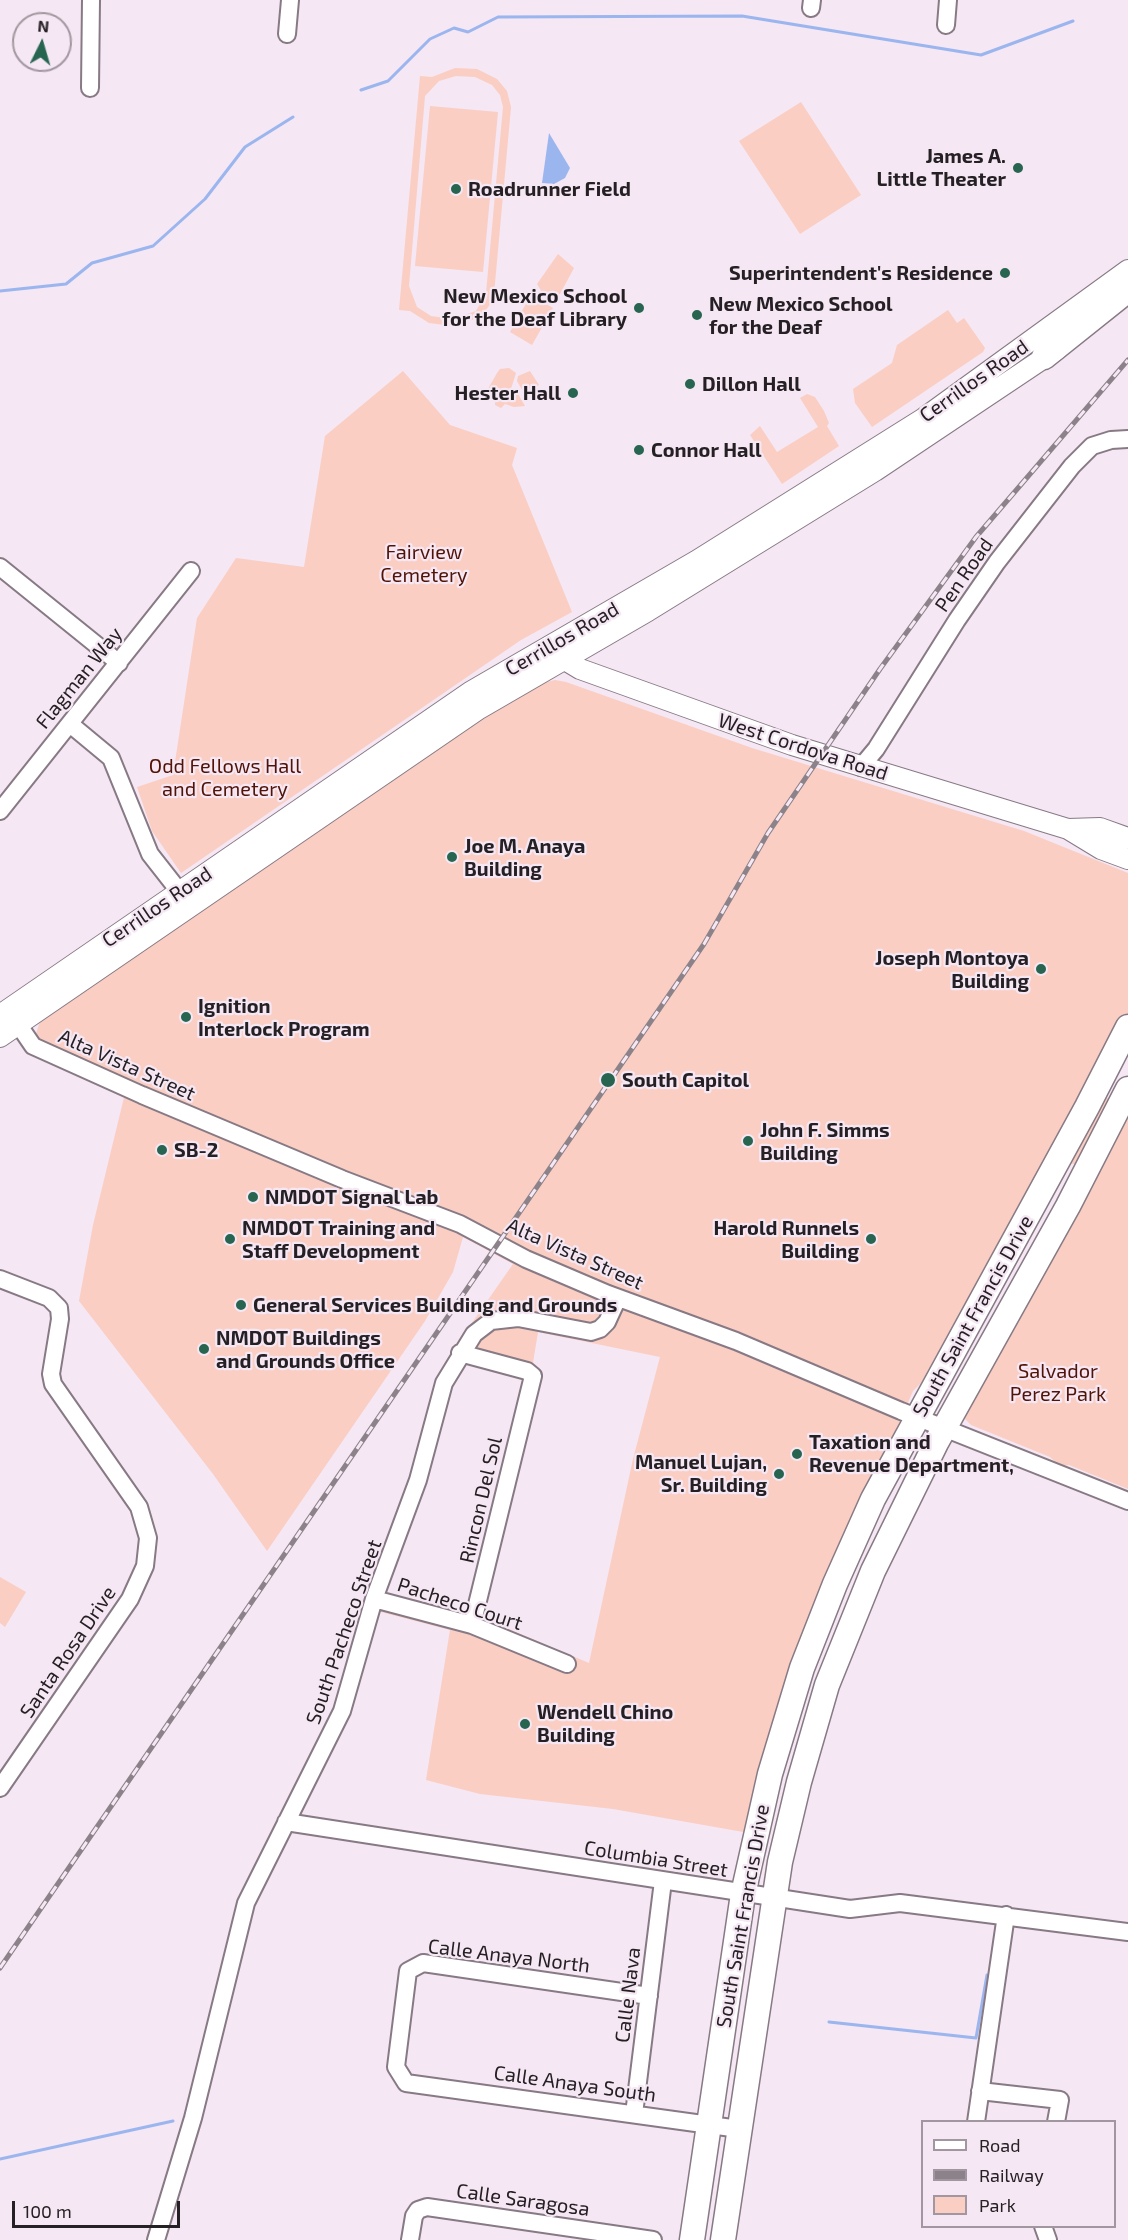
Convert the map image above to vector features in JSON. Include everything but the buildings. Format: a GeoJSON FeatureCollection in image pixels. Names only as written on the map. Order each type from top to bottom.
{"type":"FeatureCollection","features":[{"type":"Feature","properties":{"kind":"highway"},"geometry":{"type":"LineString","coordinates":[[1044,357],[1128,290]]}},
{"type":"Feature","properties":{"kind":"highway","name":"South Saint Francis Drive"},"geometry":{"type":"LineString","coordinates":[[692,2240],[742,1894],[770,1774],[802,1668],[856,1536],[917,1418],[1092,1098],[1128,1027]]}},
{"type":"Feature","properties":{"kind":"highway","name":"South Saint Francis Drive"},"geometry":{"type":"LineString","coordinates":[[723,2240],[773,1896],[788,1823],[827,1685],[873,1571],[944,1429],[1062,1215],[1128,1089]]}},
{"type":"Feature","properties":{"kind":"main road","name":"Cerrillos Road"},"geometry":{"type":"LineString","coordinates":[[0,1037],[479,708],[563,660],[735,547],[924,418],[1128,270]]}},
{"type":"Feature","properties":{"kind":"main road","name":"Cerrillos Road"},"geometry":{"type":"LineString","coordinates":[[0,1014],[470,692],[546,647],[735,547],[911,449],[1044,357],[1128,305]]}},
{"type":"Feature","properties":{"kind":"main road","name":"West Cordova Road"},"geometry":{"type":"LineString","coordinates":[[546,647],[580,669],[677,705],[861,767],[1068,829],[1101,849],[1128,859]]}},
{"type":"Feature","properties":{"kind":"main road","name":"West Cordova Road"},"geometry":{"type":"LineString","coordinates":[[1068,829],[1100,828],[1128,838]]}},
{"type":"Feature","properties":{"kind":"street"},"geometry":{"type":"LineString","coordinates":[[90,88],[91,0]]}},
{"type":"Feature","properties":{"kind":"street"},"geometry":{"type":"LineString","coordinates":[[286,34],[290,0]]}},
{"type":"Feature","properties":{"kind":"street"},"geometry":{"type":"LineString","coordinates":[[946,24],[948,0]]}},
{"type":"Feature","properties":{"kind":"street","name":"Pen Road"},"geometry":{"type":"LineString","coordinates":[[861,767],[876,749],[957,620],[997,562],[1072,466],[1092,446],[1111,440],[1128,439]]}},
{"type":"Feature","properties":{"kind":"street"},"geometry":{"type":"LineString","coordinates":[[0,567],[119,663]]}},
{"type":"Feature","properties":{"kind":"street","name":"Flagman Way"},"geometry":{"type":"LineString","coordinates":[[0,811],[191,571]]}},
{"type":"Feature","properties":{"kind":"street"},"geometry":{"type":"LineString","coordinates":[[70,724],[111,758],[150,854],[179,891],[203,898]]}},
{"type":"Feature","properties":{"kind":"street","name":"Alta Vista Street"},"geometry":{"type":"LineString","coordinates":[[18,1024],[26,1039],[38,1049],[342,1179],[460,1224],[526,1259],[618,1298],[736,1341],[917,1418],[1128,1501]]}},
{"type":"Feature","properties":{"kind":"street","name":"Santa Rosa Drive"},"geometry":{"type":"LineString","coordinates":[[0,1279],[50,1298],[58,1308],[60,1319],[51,1374],[53,1384],[139,1507],[148,1538],[145,1566],[130,1599],[0,1788]]}},
{"type":"Feature","properties":{"kind":"street","name":"South Pacheco Street"},"geometry":{"type":"LineString","coordinates":[[156,2240],[193,2118],[246,1903],[342,1711],[374,1599],[418,1480],[444,1383],[460,1353],[478,1329],[498,1318],[518,1318],[578,1331],[596,1331],[607,1322],[618,1298]]}},
{"type":"Feature","properties":{"kind":"street","name":"Rincon Del Sol"},"geometry":{"type":"LineString","coordinates":[[460,1353],[527,1371],[533,1376],[472,1625]]}},
{"type":"Feature","properties":{"kind":"street","name":"Pacheco Court"},"geometry":{"type":"LineString","coordinates":[[374,1599],[472,1625],[567,1664]]}},
{"type":"Feature","properties":{"kind":"street","name":"Columbia Street"},"geometry":{"type":"LineString","coordinates":[[286,1822],[850,1909],[900,1903],[1128,1932]]}},
{"type":"Feature","properties":{"kind":"street","name":"Calle Nava"},"geometry":{"type":"LineString","coordinates":[[634,2114],[663,1881]]}},
{"type":"Feature","properties":{"kind":"street"},"geometry":{"type":"LineString","coordinates":[[976,2120],[1006,1915]]}},
{"type":"Feature","properties":{"kind":"street","name":"Calle Anaya North"},"geometry":{"type":"LineString","coordinates":[[406,2083],[396,2067],[408,1971],[423,1963],[649,1996]]}},
{"type":"Feature","properties":{"kind":"street","name":"Calle Anaya South"},"geometry":{"type":"LineString","coordinates":[[406,2083],[739,2129]]}},
{"type":"Feature","properties":{"kind":"street"},"geometry":{"type":"LineString","coordinates":[[980,2091],[1060,2100],[1056,2120]]}},
{"type":"Feature","properties":{"kind":"street","name":"Calle Saragosa"},"geometry":{"type":"LineString","coordinates":[[410,2240],[414,2216],[418,2210],[427,2207],[653,2240]]}},
{"type":"Feature","properties":{"kind":"green space"},"geometry":{"type":"Polygon","coordinates":[[[455,68],[477,69],[497,79],[507,91],[511,107],[494,294],[491,303],[481,317],[453,326],[429,323],[410,311],[399,310],[420,76],[432,77],[455,68]],[[456,76],[439,81],[425,96],[409,286],[417,307],[431,316],[452,319],[476,311],[486,293],[503,107],[500,95],[492,85],[475,77],[456,76]]]}},
{"type":"Feature","properties":{"kind":"green space"},"geometry":{"type":"Polygon","coordinates":[[[801,102],[861,195],[800,234],[739,141],[801,102]]]}},
{"type":"Feature","properties":{"kind":"green space","name":"Roadrunner Field"},"geometry":{"type":"Polygon","coordinates":[[[430,106],[498,112],[483,272],[415,266],[430,106]]]}},
{"type":"Feature","properties":{"kind":"green space"},"geometry":{"type":"Polygon","coordinates":[[[558,254],[574,268],[560,294],[548,297],[543,294],[537,284],[558,254]]]}},
{"type":"Feature","properties":{"kind":"green space"},"geometry":{"type":"Polygon","coordinates":[[[531,295],[553,308],[532,345],[510,332],[531,295]]]}},
{"type":"Feature","properties":{"kind":"green space"},"geometry":{"type":"Polygon","coordinates":[[[948,310],[957,323],[964,318],[985,348],[983,352],[872,427],[855,403],[853,389],[892,363],[897,345],[948,310]]]}},
{"type":"Feature","properties":{"kind":"green space"},"geometry":{"type":"Polygon","coordinates":[[[509,368],[516,373],[510,392],[493,399],[489,397],[488,389],[497,373],[500,369],[509,368]]]}},
{"type":"Feature","properties":{"kind":"green space","name":"Fairview Cemetery"},"geometry":{"type":"Polygon","coordinates":[[[403,371],[450,425],[517,448],[512,465],[572,612],[521,640],[181,873],[152,831],[137,787],[173,775],[197,618],[236,558],[304,567],[325,436],[403,371]]]}},
{"type":"Feature","properties":{"kind":"green space"},"geometry":{"type":"Polygon","coordinates":[[[530,371],[539,385],[525,395],[517,381],[518,376],[530,371]]]}},
{"type":"Feature","properties":{"kind":"green space"},"geometry":{"type":"Polygon","coordinates":[[[517,392],[525,406],[514,407],[505,404],[501,408],[495,405],[495,401],[517,392]]]}},
{"type":"Feature","properties":{"kind":"green space"},"geometry":{"type":"Polygon","coordinates":[[[807,394],[815,397],[824,411],[829,423],[827,426],[839,446],[782,484],[750,435],[760,426],[777,452],[818,427],[800,398],[807,394]]]}},
{"type":"Feature","properties":{"kind":"green space","name":"Salvador Perez Park"},"geometry":{"type":"Polygon","coordinates":[[[555,680],[752,748],[1024,831],[1128,873],[1128,1015],[1088,1094],[1128,1102],[1128,1489],[1069,1465],[1060,1466],[1050,1457],[971,1425],[963,1417],[1094,1170],[1053,1158],[961,1310],[921,1383],[913,1391],[894,1435],[893,1447],[749,1833],[613,1809],[480,1794],[426,1780],[450,1630],[377,1611],[383,1593],[471,1613],[589,1663],[633,1459],[660,1357],[538,1332],[532,1369],[453,1350],[513,1264],[463,1237],[453,1272],[425,1321],[267,1551],[213,1474],[79,1301],[93,1225],[128,1081],[48,1046],[35,1037],[39,1024],[45,1016],[470,726],[542,683],[555,680]]]}},
{"type":"Feature","properties":{"kind":"green space"},"geometry":{"type":"Polygon","coordinates":[[[0,1577],[26,1592],[5,1627],[0,1623],[0,1577]]]}},
{"type":"Feature","properties":{"kind":"water"},"geometry":{"type":"Polygon","coordinates":[[[549,133],[570,168],[565,178],[554,184],[542,183],[549,133]]]}},
{"type":"Feature","properties":{"kind":"waterway"},"geometry":{"type":"LineString","coordinates":[[361,90],[388,81],[430,39],[454,28],[468,32],[498,17],[742,16],[981,55],[1073,21]]}},
{"type":"Feature","properties":{"kind":"waterway"},"geometry":{"type":"LineString","coordinates":[[0,291],[66,284],[92,263],[153,246],[205,199],[245,147],[293,117]]}},
{"type":"Feature","properties":{"kind":"waterway"},"geometry":{"type":"LineString","coordinates":[[829,2022],[976,2038],[987,1975]]}},
{"type":"Feature","properties":{"kind":"waterway"},"geometry":{"type":"LineString","coordinates":[[0,2159],[173,2121]]}},
{"type":"Feature","properties":{"kind":"railway"},"geometry":{"type":"LineString","coordinates":[[0,1968],[704,944],[768,833],[880,669],[976,537],[1128,360]]}},
{"type":"Feature","properties":{"kind":"place","name":"James A. Little Theater"},"geometry":{"type":"Point","coordinates":[1018,168]}},
{"type":"Feature","properties":{"kind":"place","name":"Roadrunner Field"},"geometry":{"type":"Point","coordinates":[456,189]}},
{"type":"Feature","properties":{"kind":"place","name":"Superintendent's Residence"},"geometry":{"type":"Point","coordinates":[1005,273]}},
{"type":"Feature","properties":{"kind":"place","name":"New Mexico School for the Deaf Library"},"geometry":{"type":"Point","coordinates":[639,308]}},
{"type":"Feature","properties":{"kind":"place","name":"New Mexico School for the Deaf"},"geometry":{"type":"Point","coordinates":[697,315]}},
{"type":"Feature","properties":{"kind":"place","name":"Dillon Hall"},"geometry":{"type":"Point","coordinates":[690,384]}},
{"type":"Feature","properties":{"kind":"place","name":"Hester Hall"},"geometry":{"type":"Point","coordinates":[573,393]}},
{"type":"Feature","properties":{"kind":"place","name":"Connor Hall"},"geometry":{"type":"Point","coordinates":[639,450]}},
{"type":"Feature","properties":{"kind":"place","name":"Joe M. Anaya Building"},"geometry":{"type":"Point","coordinates":[452,857]}},
{"type":"Feature","properties":{"kind":"place","name":"Joseph Montoya Building"},"geometry":{"type":"Point","coordinates":[1041,969]}},
{"type":"Feature","properties":{"kind":"place","name":"Ignition Interlock Program"},"geometry":{"type":"Point","coordinates":[186,1017]}},
{"type":"Feature","properties":{"kind":"place","name":"South Capitol"},"geometry":{"type":"Point","coordinates":[608,1080]}},
{"type":"Feature","properties":{"kind":"place","name":"John F. Simms Building"},"geometry":{"type":"Point","coordinates":[748,1141]}},
{"type":"Feature","properties":{"kind":"place","name":"SB-2"},"geometry":{"type":"Point","coordinates":[162,1150]}},
{"type":"Feature","properties":{"kind":"place","name":"NMDOT Signal Lab"},"geometry":{"type":"Point","coordinates":[253,1197]}},
{"type":"Feature","properties":{"kind":"place","name":"NMDOT Training and Staff Development"},"geometry":{"type":"Point","coordinates":[230,1239]}},
{"type":"Feature","properties":{"kind":"place","name":"Harold Runnels Building"},"geometry":{"type":"Point","coordinates":[871,1239]}},
{"type":"Feature","properties":{"kind":"place","name":"General Services Building and Grounds"},"geometry":{"type":"Point","coordinates":[241,1305]}},
{"type":"Feature","properties":{"kind":"place","name":"NMDOT Buildings and Grounds Office"},"geometry":{"type":"Point","coordinates":[204,1349]}},
{"type":"Feature","properties":{"kind":"place","name":"Taxation and Revenue Department,"},"geometry":{"type":"Point","coordinates":[797,1454]}},
{"type":"Feature","properties":{"kind":"place","name":"Manuel Lujan, Sr. Building"},"geometry":{"type":"Point","coordinates":[779,1474]}},
{"type":"Feature","properties":{"kind":"place","name":"Wendell Chino Building"},"geometry":{"type":"Point","coordinates":[525,1724]}},
{"type":"Feature","properties":{"kind":"park label","name":"Odd Fellows Hall and Cemetery"},"geometry":{"type":"Point","coordinates":[225,778]}}]}
